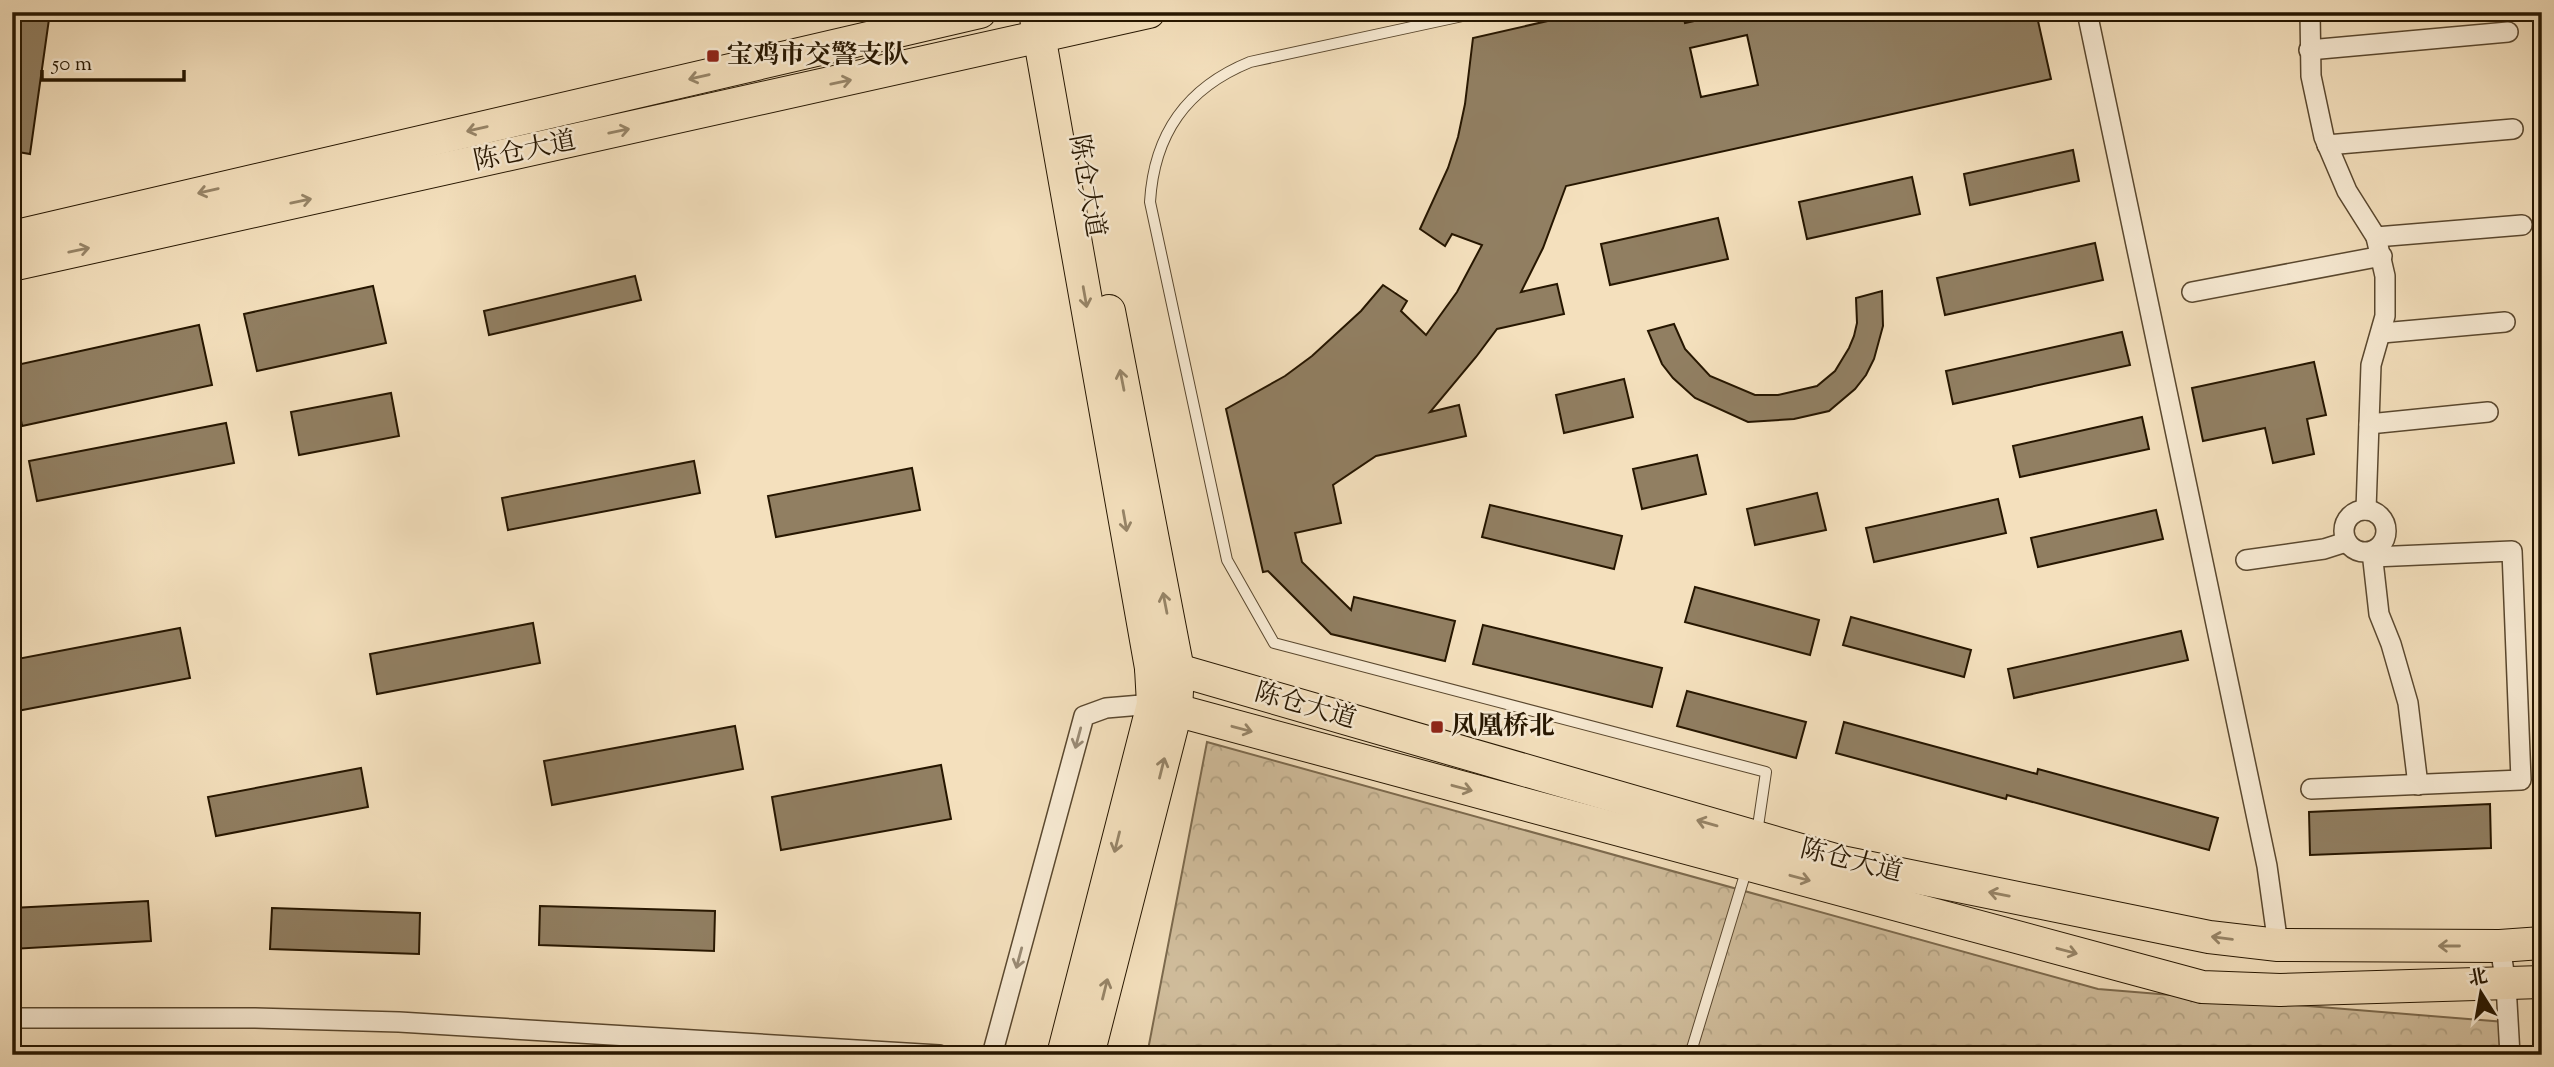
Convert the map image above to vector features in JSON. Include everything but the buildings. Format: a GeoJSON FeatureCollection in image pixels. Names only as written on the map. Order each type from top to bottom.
{"type":"FeatureCollection","features":[{"type":"Feature","properties":{"kind":"main road","name":"陈仓大道"},"geometry":{"type":"LineString","coordinates":[[12,237],[980,12]]}},
{"type":"Feature","properties":{"kind":"main road","name":"陈仓大道"},"geometry":{"type":"LineString","coordinates":[[12,265],[1046,24],[1149,12]]}},
{"type":"Feature","properties":{"kind":"main road","name":"陈仓大道"},"geometry":{"type":"LineString","coordinates":[[1046,24],[1164,669],[1164,708]]}},
{"type":"Feature","properties":{"kind":"main road","name":"陈仓大道"},"geometry":{"type":"LineString","coordinates":[[1164,669],[1752,851],[1846,863],[2209,937],[2278,945],[2500,946],[2542,943]]}},
{"type":"Feature","properties":{"kind":"main road"},"geometry":{"type":"LineString","coordinates":[[1164,708],[1752,851],[2202,988],[2280,990],[2542,982]]}},
{"type":"Feature","properties":{"kind":"main road"},"geometry":{"type":"LineString","coordinates":[[1063,1055],[1164,708]]}},
{"type":"Feature","properties":{"kind":"main road"},"geometry":{"type":"LineString","coordinates":[[1088,1055],[1164,708]]}},
{"type":"Feature","properties":{"kind":"street"},"geometry":{"type":"LineString","coordinates":[[2087,12],[2267,866],[2278,945]]}},
{"type":"Feature","properties":{"kind":"street"},"geometry":{"type":"LineString","coordinates":[[2310,12],[2309,50],[2316,107],[2327,145],[2347,191],[2376,237],[2382,256],[2386,296],[2382,333],[2371,365],[2366,510]]}},
{"type":"Feature","properties":{"kind":"street"},"geometry":{"type":"LineString","coordinates":[[2309,50],[2508,32]]}},
{"type":"Feature","properties":{"kind":"street"},"geometry":{"type":"LineString","coordinates":[[2327,145],[2513,129]]}},
{"type":"Feature","properties":{"kind":"street"},"geometry":{"type":"LineString","coordinates":[[2376,237],[2522,225]]}},
{"type":"Feature","properties":{"kind":"street"},"geometry":{"type":"LineString","coordinates":[[2192,292],[2382,256]]}},
{"type":"Feature","properties":{"kind":"street"},"geometry":{"type":"LineString","coordinates":[[2382,333],[2505,323]]}},
{"type":"Feature","properties":{"kind":"street"},"geometry":{"type":"LineString","coordinates":[[2369,424],[2488,412]]}},
{"type":"Feature","properties":{"kind":"street"},"geometry":{"type":"LineString","coordinates":[[2312,789],[2418,785],[2521,780],[2512,551],[2373,554],[2357,551],[2346,542],[2344,534],[2347,520],[2351,514],[2366,510],[2380,515],[2387,528],[2384,542],[2373,554],[2379,614],[2395,654],[2408,703],[2418,785]]}},
{"type":"Feature","properties":{"kind":"street"},"geometry":{"type":"LineString","coordinates":[[2246,560],[2323,549],[2346,542]]}},
{"type":"Feature","properties":{"kind":"street"},"geometry":{"type":"LineString","coordinates":[[992,1055],[1084,716],[1106,708],[1164,708]]}},
{"type":"Feature","properties":{"kind":"street"},"geometry":{"type":"LineString","coordinates":[[2500,946],[2506,985],[2510,1055]]}},
{"type":"Feature","properties":{"kind":"street"},"geometry":{"type":"LineString","coordinates":[[12,1018],[229,1018],[399,1022],[939,1055]]}},
{"type":"Feature","properties":{"kind":"lane"},"geometry":{"type":"LineString","coordinates":[[1481,12],[1450,15],[1269,57],[1230,70],[1197,93],[1171,125],[1155,162],[1150,202],[1227,560],[1274,643],[1766,772],[1752,851],[1690,1055]]}},
{"type":"Feature","properties":{"kind":"path"},"geometry":{"type":"LineString","coordinates":[[1541,12],[1543,22]]}},
{"type":"Feature","properties":{"kind":"green space"},"geometry":{"type":"Polygon","coordinates":[[[1207,742],[2098,989],[2505,1022],[2504,1055],[1147,1055],[1207,742]]]}},
{"type":"Feature","properties":{"kind":"place","name":"宝鸡市交警支队"},"geometry":{"type":"Point","coordinates":[713,56]}},
{"type":"Feature","properties":{"kind":"place","name":"凤凰桥北"},"geometry":{"type":"Point","coordinates":[1437,727]}}]}
